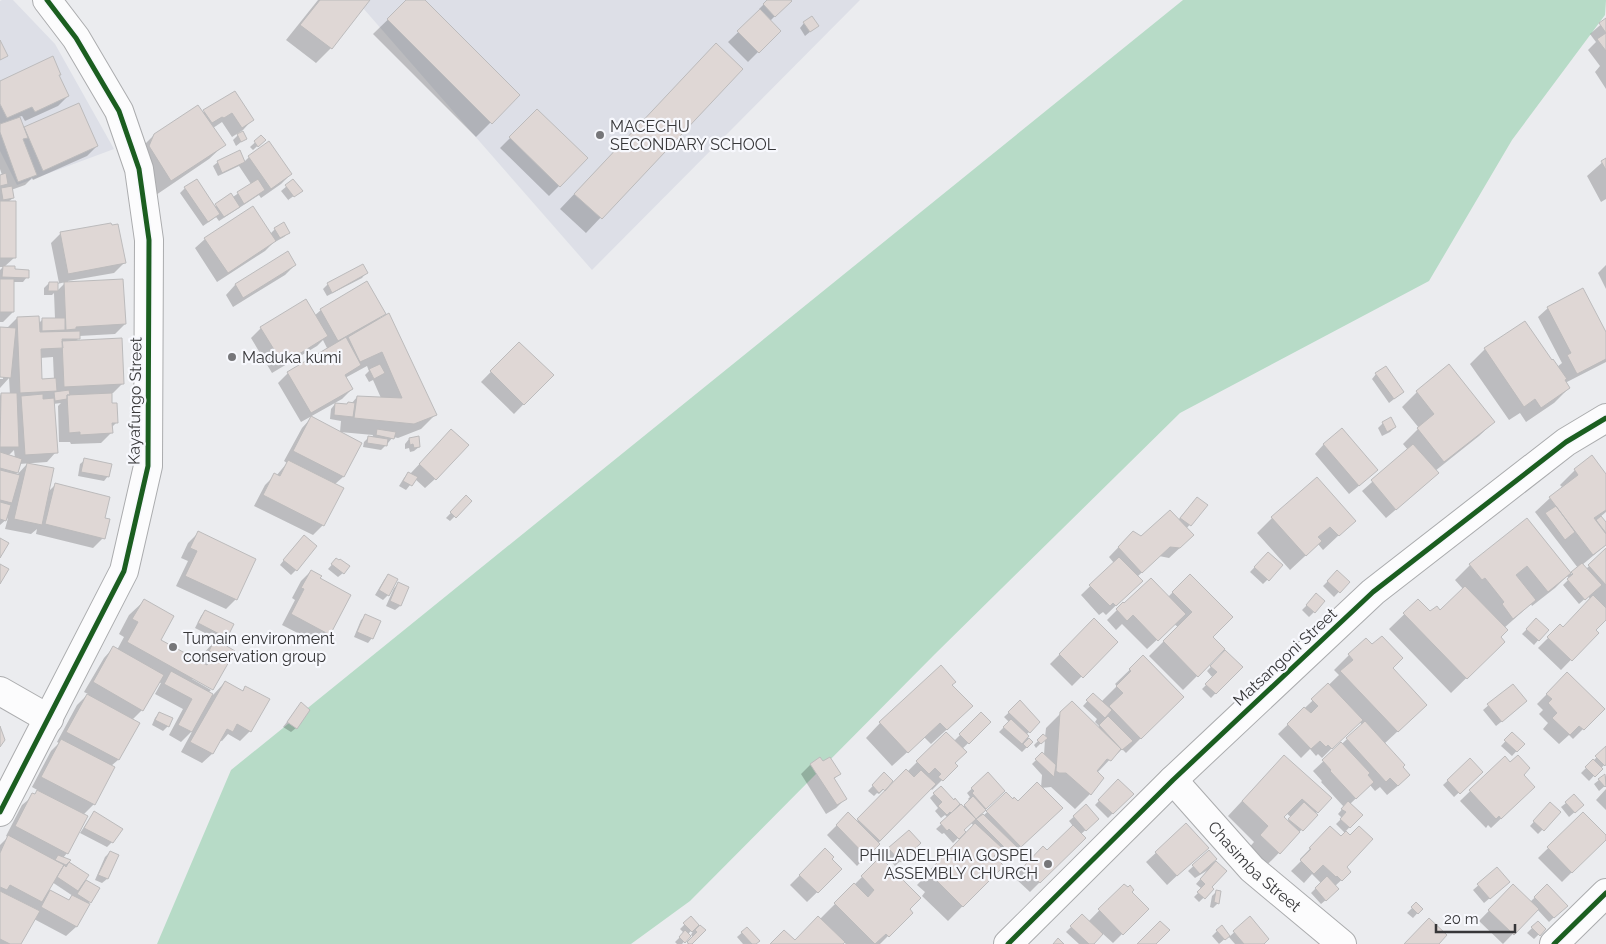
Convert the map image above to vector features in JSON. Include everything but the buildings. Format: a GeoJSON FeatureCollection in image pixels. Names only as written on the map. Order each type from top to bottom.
{"type":"FeatureCollection","features":[{"type":"Feature","properties":{"kind":"street","name":"Kayafungo Street"},"geometry":{"type":"LineString","coordinates":[[0,812],[124,571],[148,466],[149,240],[139,169],[119,111],[76,38],[47,0]]}},
{"type":"Feature","properties":{"kind":"street","name":"Matsangoni Street"},"geometry":{"type":"LineString","coordinates":[[1008,944],[1173,780],[1372,592],[1566,442],[1606,418]]}},
{"type":"Feature","properties":{"kind":"street"},"geometry":{"type":"LineString","coordinates":[[0,691],[49,719]]}},
{"type":"Feature","properties":{"kind":"street","name":"Chasimba Street"},"geometry":{"type":"LineString","coordinates":[[1173,780],[1252,869],[1342,944]]}},
{"type":"Feature","properties":{"kind":"street"},"geometry":{"type":"LineString","coordinates":[[1554,944],[1606,893]]}},
{"type":"Feature","properties":{"kind":"shaded area"},"geometry":{"type":"Polygon","coordinates":[[[13,0],[55,44],[114,149],[17,185],[0,151],[0,1],[13,0]]]}},
{"type":"Feature","properties":{"kind":"shaded area","name":"MACECHU SECONDARY SCHOOL"},"geometry":{"type":"Polygon","coordinates":[[[356,0],[860,0],[592,270],[356,0]]]}},
{"type":"Feature","properties":{"kind":"green space"},"geometry":{"type":"Polygon","coordinates":[[[1183,0],[1606,0],[1605,15],[1512,140],[1429,281],[1180,413],[935,654],[690,901],[631,944],[157,944],[231,770],[1183,0]]]}},
{"type":"Feature","properties":{"kind":"cycle path"},"geometry":{"type":"LineString","coordinates":[[0,812],[124,571],[148,466],[149,240],[139,169],[119,111],[76,38],[47,0]]}},
{"type":"Feature","properties":{"kind":"cycle path"},"geometry":{"type":"LineString","coordinates":[[1008,944],[1173,780],[1373,592],[1566,442],[1606,418]]}},
{"type":"Feature","properties":{"kind":"cycle path"},"geometry":{"type":"LineString","coordinates":[[1554,944],[1606,893]]}},
{"type":"Feature","properties":{"kind":"place","name":"MACECHU SECONDARY SCHOOL"},"geometry":{"type":"Point","coordinates":[600,135]}},
{"type":"Feature","properties":{"kind":"place","name":"Maduka kumi"},"geometry":{"type":"Point","coordinates":[232,357]}},
{"type":"Feature","properties":{"kind":"place","name":"Tumain environment conservation group"},"geometry":{"type":"Point","coordinates":[173,647]}},
{"type":"Feature","properties":{"kind":"place","name":"PHILADELPHIA GOSPEL ASSEMBLY CHURCH"},"geometry":{"type":"Point","coordinates":[1048,864]}}]}
